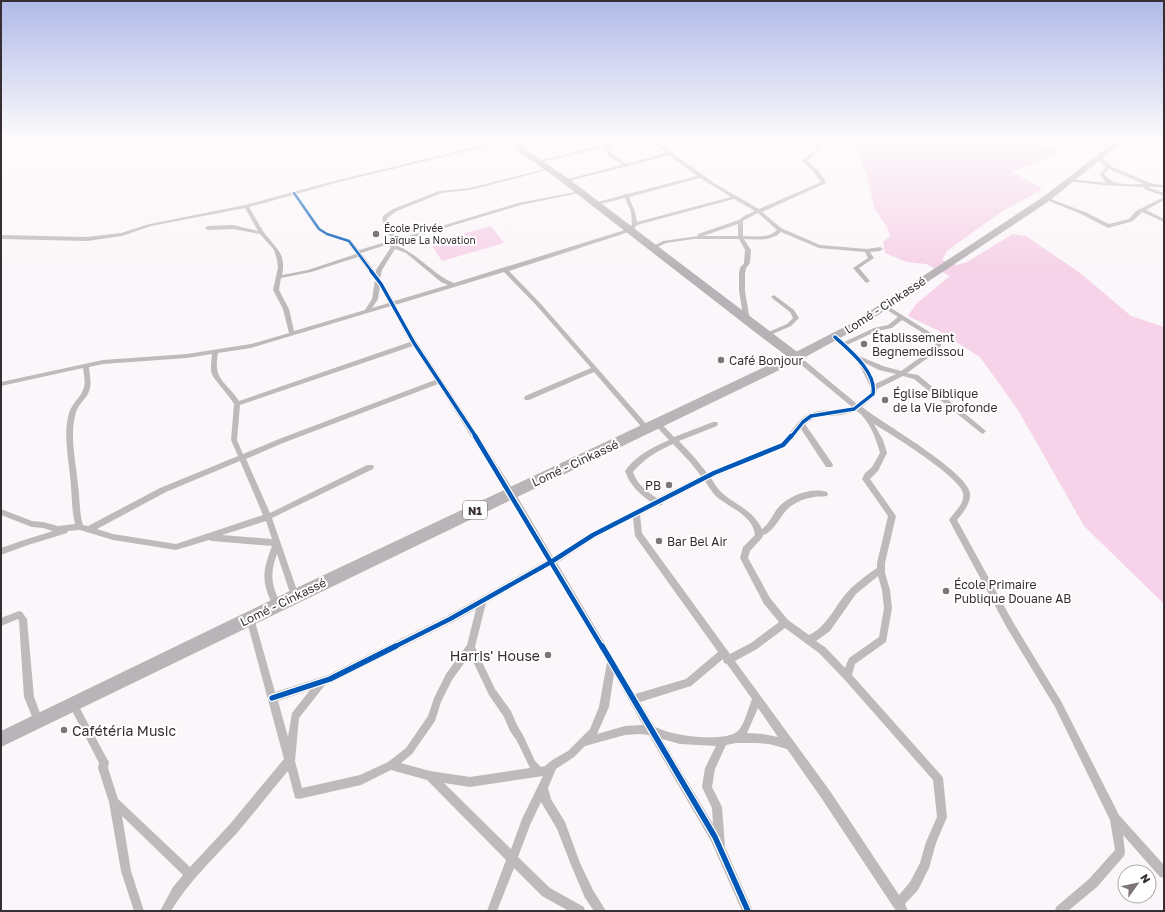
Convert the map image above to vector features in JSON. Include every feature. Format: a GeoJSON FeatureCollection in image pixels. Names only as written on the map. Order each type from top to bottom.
{"type":"FeatureCollection","features":[{"type":"Feature","properties":{"kind":"highway","name":"Lomé - Cinkassé"},"geometry":{"type":"LineString","coordinates":[[1,739],[295,596],[796,357],[839,340],[884,306],[1046,199],[1065,183]]}},
{"type":"Feature","properties":{"kind":"main road"},"geometry":{"type":"LineString","coordinates":[[568,183],[596,204],[633,227],[652,248],[796,357]]}},
{"type":"Feature","properties":{"kind":"street"},"geometry":{"type":"LineString","coordinates":[[1,237],[87,239],[122,234],[150,225],[246,206],[337,183]]}},
{"type":"Feature","properties":{"kind":"street"},"geometry":{"type":"LineString","coordinates":[[397,241],[384,222],[385,217],[395,210],[441,192],[470,189],[495,183]]}},
{"type":"Feature","properties":{"kind":"street"},"geometry":{"type":"LineString","coordinates":[[596,204],[676,183]]}},
{"type":"Feature","properties":{"kind":"street"},"geometry":{"type":"LineString","coordinates":[[712,183],[758,211],[779,229],[814,245],[867,251],[880,249]]}},
{"type":"Feature","properties":{"kind":"street"},"geometry":{"type":"LineString","coordinates":[[652,248],[665,242],[694,237],[741,221],[758,211],[823,183]]}},
{"type":"Feature","properties":{"kind":"street"},"geometry":{"type":"LineString","coordinates":[[1092,183],[1115,185],[1164,186]]}},
{"type":"Feature","properties":{"kind":"street"},"geometry":{"type":"LineString","coordinates":[[1111,183],[1115,185]]}},
{"type":"Feature","properties":{"kind":"street"},"geometry":{"type":"LineString","coordinates":[[1146,183],[1164,190]]}},
{"type":"Feature","properties":{"kind":"street"},"geometry":{"type":"LineString","coordinates":[[1142,186],[1164,195]]}},
{"type":"Feature","properties":{"kind":"street"},"geometry":{"type":"LineString","coordinates":[[280,277],[309,271],[387,244],[520,204],[579,192]]}},
{"type":"Feature","properties":{"kind":"street"},"geometry":{"type":"LineString","coordinates":[[294,193],[320,229],[326,234],[349,241],[377,278],[414,343],[511,493],[654,733],[720,848],[748,911]]}},
{"type":"Feature","properties":{"kind":"street"},"geometry":{"type":"LineString","coordinates":[[626,195],[633,212],[633,227]]}},
{"type":"Feature","properties":{"kind":"street"},"geometry":{"type":"LineString","coordinates":[[1,384],[86,365],[215,353],[251,346],[504,270],[633,227],[735,197]]}},
{"type":"Feature","properties":{"kind":"street"},"geometry":{"type":"LineString","coordinates":[[1046,199],[1083,213],[1108,226],[1131,220],[1142,210],[1164,198]]}},
{"type":"Feature","properties":{"kind":"street"},"geometry":{"type":"LineString","coordinates":[[246,206],[262,233],[279,255],[282,265],[276,290],[286,309],[292,333]]}},
{"type":"Feature","properties":{"kind":"street"},"geometry":{"type":"LineString","coordinates":[[1150,207],[1151,211],[1162,220]]}},
{"type":"Feature","properties":{"kind":"street"},"geometry":{"type":"LineString","coordinates":[[1142,210],[1162,220]]}},
{"type":"Feature","properties":{"kind":"street"},"geometry":{"type":"LineString","coordinates":[[741,221],[740,237],[748,250],[747,263],[742,272],[742,291],[747,321]]}},
{"type":"Feature","properties":{"kind":"street"},"geometry":{"type":"LineString","coordinates":[[208,228],[233,227],[262,233]]}},
{"type":"Feature","properties":{"kind":"street"},"geometry":{"type":"LineString","coordinates":[[694,237],[740,237],[756,239],[775,235],[779,229]]}},
{"type":"Feature","properties":{"kind":"street"},"geometry":{"type":"LineString","coordinates":[[746,245],[756,239]]}},
{"type":"Feature","properties":{"kind":"street"},"geometry":{"type":"LineString","coordinates":[[387,244],[416,257],[443,281],[453,285]]}},
{"type":"Feature","properties":{"kind":"street"},"geometry":{"type":"LineString","coordinates":[[367,311],[374,299],[380,267],[394,246]]}},
{"type":"Feature","properties":{"kind":"street"},"geometry":{"type":"LineString","coordinates":[[867,251],[871,258],[856,268],[867,281]]}},
{"type":"Feature","properties":{"kind":"street"},"geometry":{"type":"LineString","coordinates":[[504,270],[529,294],[595,369],[652,426],[674,441],[718,493],[743,511],[753,522],[759,533]]}},
{"type":"Feature","properties":{"kind":"street"},"geometry":{"type":"LineString","coordinates":[[766,335],[789,325],[796,318],[792,311],[774,297]]}},
{"type":"Feature","properties":{"kind":"street"},"geometry":{"type":"LineString","coordinates":[[874,388],[902,374],[938,348],[940,344],[937,339],[884,306]]}},
{"type":"Feature","properties":{"kind":"street"},"geometry":{"type":"LineString","coordinates":[[272,698],[321,684],[482,601],[551,562],[593,536],[706,478],[783,445],[789,440],[801,423],[812,416],[851,410],[858,407],[873,394],[874,388],[858,358],[839,340],[876,329],[890,327],[902,317]]}},
{"type":"Feature","properties":{"kind":"street"},"geometry":{"type":"LineString","coordinates":[[237,404],[414,343]]}},
{"type":"Feature","properties":{"kind":"street"},"geometry":{"type":"LineString","coordinates":[[215,353],[212,368],[219,383],[237,404],[234,440],[268,516],[295,596]]}},
{"type":"Feature","properties":{"kind":"street"},"geometry":{"type":"LineString","coordinates":[[796,357],[866,414],[926,455],[958,480],[965,489],[966,498],[964,505],[953,520],[1010,625],[1058,704],[1115,818],[1164,873]]}},
{"type":"Feature","properties":{"kind":"street"},"geometry":{"type":"LineString","coordinates":[[858,358],[874,365],[916,377],[983,431]]}},
{"type":"Feature","properties":{"kind":"street"},"geometry":{"type":"LineString","coordinates":[[80,527],[76,516],[75,489],[69,443],[73,411],[77,402],[86,392],[86,365]]}},
{"type":"Feature","properties":{"kind":"street"},"geometry":{"type":"LineString","coordinates":[[527,398],[595,369]]}},
{"type":"Feature","properties":{"kind":"street"},"geometry":{"type":"LineString","coordinates":[[88,530],[163,490],[242,456],[439,381]]}},
{"type":"Feature","properties":{"kind":"street"},"geometry":{"type":"LineString","coordinates":[[847,676],[852,661],[883,639],[888,608],[881,570],[884,548],[892,516],[866,479],[875,469],[884,452],[880,440],[866,414]]}},
{"type":"Feature","properties":{"kind":"street"},"geometry":{"type":"LineString","coordinates":[[801,423],[830,465]]}},
{"type":"Feature","properties":{"kind":"street"},"geometry":{"type":"LineString","coordinates":[[659,503],[647,496],[630,477],[629,471],[634,463],[642,457],[674,441],[715,424]]}},
{"type":"Feature","properties":{"kind":"street"},"geometry":{"type":"LineString","coordinates":[[1,512],[32,524],[58,529],[80,527],[88,530],[176,547],[268,516],[370,467]]}},
{"type":"Feature","properties":{"kind":"street"},"geometry":{"type":"LineString","coordinates":[[636,514],[638,534],[725,657],[826,795],[900,908],[914,886],[925,864],[931,842],[942,817],[938,778],[822,650],[785,623],[767,601],[744,558],[746,549],[759,536],[759,533],[770,527],[778,513],[787,505],[809,494],[824,494]]}},
{"type":"Feature","properties":{"kind":"street"},"geometry":{"type":"LineString","coordinates":[[1,552],[24,543],[80,527]]}},
{"type":"Feature","properties":{"kind":"street"},"geometry":{"type":"LineString","coordinates":[[208,537],[277,543]]}},
{"type":"Feature","properties":{"kind":"street"},"geometry":{"type":"LineString","coordinates":[[277,543],[266,576],[270,592],[277,605]]}},
{"type":"Feature","properties":{"kind":"street"},"geometry":{"type":"LineString","coordinates":[[809,640],[821,635],[846,599],[865,580],[881,570]]}},
{"type":"Feature","properties":{"kind":"street"},"geometry":{"type":"LineString","coordinates":[[250,618],[300,794],[361,780],[391,765],[409,751],[432,718],[437,700],[449,677],[471,647],[482,601]]}},
{"type":"Feature","properties":{"kind":"street"},"geometry":{"type":"LineString","coordinates":[[1,622],[19,615],[23,619],[29,697],[38,721]]}},
{"type":"Feature","properties":{"kind":"street"},"geometry":{"type":"LineString","coordinates":[[634,699],[688,683],[725,657],[754,646],[785,623]]}},
{"type":"Feature","properties":{"kind":"street"},"geometry":{"type":"LineString","coordinates":[[471,647],[492,692],[508,714],[513,728],[520,738],[532,764],[539,772]]}},
{"type":"Feature","properties":{"kind":"street"},"geometry":{"type":"LineString","coordinates":[[391,765],[430,776],[470,782],[546,770],[571,754],[593,732],[604,707],[611,662]]}},
{"type":"Feature","properties":{"kind":"street"},"geometry":{"type":"LineString","coordinates":[[165,911],[177,891],[190,875],[234,828],[290,760],[295,716],[321,684]]}},
{"type":"Feature","properties":{"kind":"street"},"geometry":{"type":"LineString","coordinates":[[736,738],[742,733],[756,700]]}},
{"type":"Feature","properties":{"kind":"street"},"geometry":{"type":"LineString","coordinates":[[73,704],[104,762],[103,768],[114,802],[126,871],[139,911]]}},
{"type":"Feature","properties":{"kind":"street"},"geometry":{"type":"LineString","coordinates":[[583,742],[642,729],[675,738],[723,741],[757,736],[790,745]]}},
{"type":"Feature","properties":{"kind":"street"},"geometry":{"type":"LineString","coordinates":[[720,848],[717,807],[707,787],[710,768],[723,741]]}},
{"type":"Feature","properties":{"kind":"street"},"geometry":{"type":"LineString","coordinates":[[492,911],[512,856],[555,764]]}},
{"type":"Feature","properties":{"kind":"street"},"geometry":{"type":"LineString","coordinates":[[430,776],[512,856],[546,892],[580,911]]}},
{"type":"Feature","properties":{"kind":"street"},"geometry":{"type":"LineString","coordinates":[[543,788],[546,801],[561,826],[589,894],[601,911]]}},
{"type":"Feature","properties":{"kind":"street"},"geometry":{"type":"LineString","coordinates":[[114,802],[190,875]]}},
{"type":"Feature","properties":{"kind":"street"},"geometry":{"type":"LineString","coordinates":[[1060,911],[1093,883],[1120,852],[1115,818]]}},
{"type":"Feature","properties":{"kind":"shaded area"},"geometry":{"type":"Polygon","coordinates":[[[869,183],[1031,183],[1043,189],[1001,212],[947,251],[942,260],[957,265],[967,262],[1013,234],[1026,236],[1080,273],[1131,316],[1164,327],[1164,604],[1084,526],[1018,410],[980,357],[939,331],[908,316],[916,304],[950,276],[926,264],[907,262],[885,253],[883,242],[890,236],[887,227],[874,208],[869,183]]]}},
{"type":"Feature","properties":{"kind":"shaded area"},"geometry":{"type":"Polygon","coordinates":[[[491,226],[504,243],[442,261],[430,243],[491,226]]]}},
{"type":"Feature","properties":{"kind":"cycle path"},"geometry":{"type":"LineString","coordinates":[[294,193],[319,229],[327,234],[349,241],[381,284],[414,343],[511,493],[715,837],[748,911]]}},
{"type":"Feature","properties":{"kind":"cycle path"},"geometry":{"type":"LineString","coordinates":[[272,698],[330,679],[450,619],[551,562],[593,535],[714,473],[783,445],[803,422],[811,416],[857,408],[873,394],[874,388],[861,361],[835,337]]}},
{"type":"Feature","properties":{"kind":"place","name":"École Privée Laïque La Novation"},"geometry":{"type":"Point","coordinates":[376,234]}},
{"type":"Feature","properties":{"kind":"place","name":"Établissement Begnemedissou"},"geometry":{"type":"Point","coordinates":[864,344]}},
{"type":"Feature","properties":{"kind":"place","name":"Café Bonjour"},"geometry":{"type":"Point","coordinates":[721,360]}},
{"type":"Feature","properties":{"kind":"place","name":"Église Biblique de la Vie profonde"},"geometry":{"type":"Point","coordinates":[885,400]}},
{"type":"Feature","properties":{"kind":"place","name":"PB"},"geometry":{"type":"Point","coordinates":[669,485]}},
{"type":"Feature","properties":{"kind":"place","name":"Bar Bel Air"},"geometry":{"type":"Point","coordinates":[659,541]}},
{"type":"Feature","properties":{"kind":"place","name":"École Primaire Publique Douane AB"},"geometry":{"type":"Point","coordinates":[946,591]}},
{"type":"Feature","properties":{"kind":"place","name":"Harris' House"},"geometry":{"type":"Point","coordinates":[548,655]}},
{"type":"Feature","properties":{"kind":"place","name":"Cafétéria Music"},"geometry":{"type":"Point","coordinates":[64,730]}}]}
